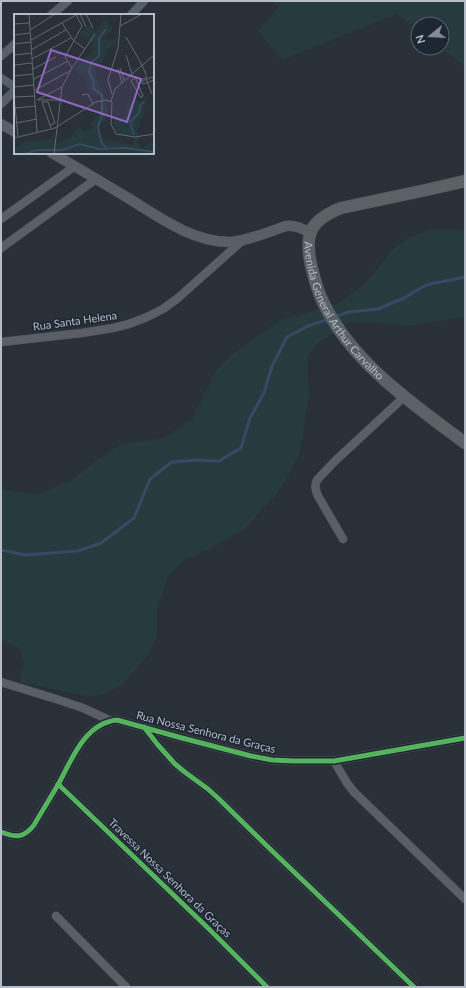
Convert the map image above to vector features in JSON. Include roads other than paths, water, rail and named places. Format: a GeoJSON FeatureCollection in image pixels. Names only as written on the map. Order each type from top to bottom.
{"type":"FeatureCollection","features":[{"type":"Feature","properties":{"kind":"main road","name":"Avenida General Arthur Carvalho"},"geometry":{"type":"LineString","coordinates":[[465,181],[341,208],[320,218],[314,225],[308,242],[312,271],[317,288],[328,312],[344,336],[375,372],[404,397],[465,443]]}},
{"type":"Feature","properties":{"kind":"street"},"geometry":{"type":"LineString","coordinates":[[52,14],[68,1]]}},
{"type":"Feature","properties":{"kind":"street"},"geometry":{"type":"LineString","coordinates":[[132,14],[144,1]]}},
{"type":"Feature","properties":{"kind":"street"},"geometry":{"type":"LineString","coordinates":[[1,56],[14,45]]}},
{"type":"Feature","properties":{"kind":"street"},"geometry":{"type":"LineString","coordinates":[[1,78],[14,87]]}},
{"type":"Feature","properties":{"kind":"street"},"geometry":{"type":"LineString","coordinates":[[1,104],[14,89]]}},
{"type":"Feature","properties":{"kind":"street"},"geometry":{"type":"LineString","coordinates":[[1,124],[14,131]]}},
{"type":"Feature","properties":{"kind":"street"},"geometry":{"type":"LineString","coordinates":[[54,154],[168,223],[206,239],[232,242],[243,240],[286,226],[297,226],[310,233]]}},
{"type":"Feature","properties":{"kind":"street"},"geometry":{"type":"LineString","coordinates":[[1,219],[74,166]]}},
{"type":"Feature","properties":{"kind":"street"},"geometry":{"type":"LineString","coordinates":[[1,248],[96,179]]}},
{"type":"Feature","properties":{"kind":"street","name":"Rua Santa Helena"},"geometry":{"type":"LineString","coordinates":[[1,342],[82,334],[129,324],[147,317],[163,309],[178,298],[243,240]]}},
{"type":"Feature","properties":{"kind":"street"},"geometry":{"type":"LineString","coordinates":[[343,539],[318,496],[315,484],[335,461],[404,397]]}},
{"type":"Feature","properties":{"kind":"street","name":"Rua Nossa Senhora da Graças"},"geometry":{"type":"LineString","coordinates":[[1,682],[56,698],[111,721],[117,720],[251,756],[272,760],[334,761],[465,738]]}},
{"type":"Feature","properties":{"kind":"street"},"geometry":{"type":"LineString","coordinates":[[1,832],[15,836],[29,831],[88,734],[96,728],[111,721]]}},
{"type":"Feature","properties":{"kind":"street"},"geometry":{"type":"LineString","coordinates":[[144,728],[175,764],[219,799],[414,987]]}},
{"type":"Feature","properties":{"kind":"street"},"geometry":{"type":"LineString","coordinates":[[334,761],[354,792],[465,900]]}},
{"type":"Feature","properties":{"kind":"street","name":"Travessa Nossa Senhora da Graças"},"geometry":{"type":"LineString","coordinates":[[58,784],[267,987]]}},
{"type":"Feature","properties":{"kind":"street"},"geometry":{"type":"LineString","coordinates":[[56,916],[126,987]]}},
{"type":"Feature","properties":{"kind":"waterway"},"geometry":{"type":"LineString","coordinates":[[334,317],[349,312],[378,309],[404,298],[426,285],[465,277]]}},
{"type":"Feature","properties":{"kind":"waterway"},"geometry":{"type":"LineString","coordinates":[[1,550],[25,555],[78,551],[101,543],[134,518],[150,479],[172,462],[196,460],[219,461],[241,448],[250,418],[264,393],[272,366],[287,337],[308,326],[329,319]]}}]}
